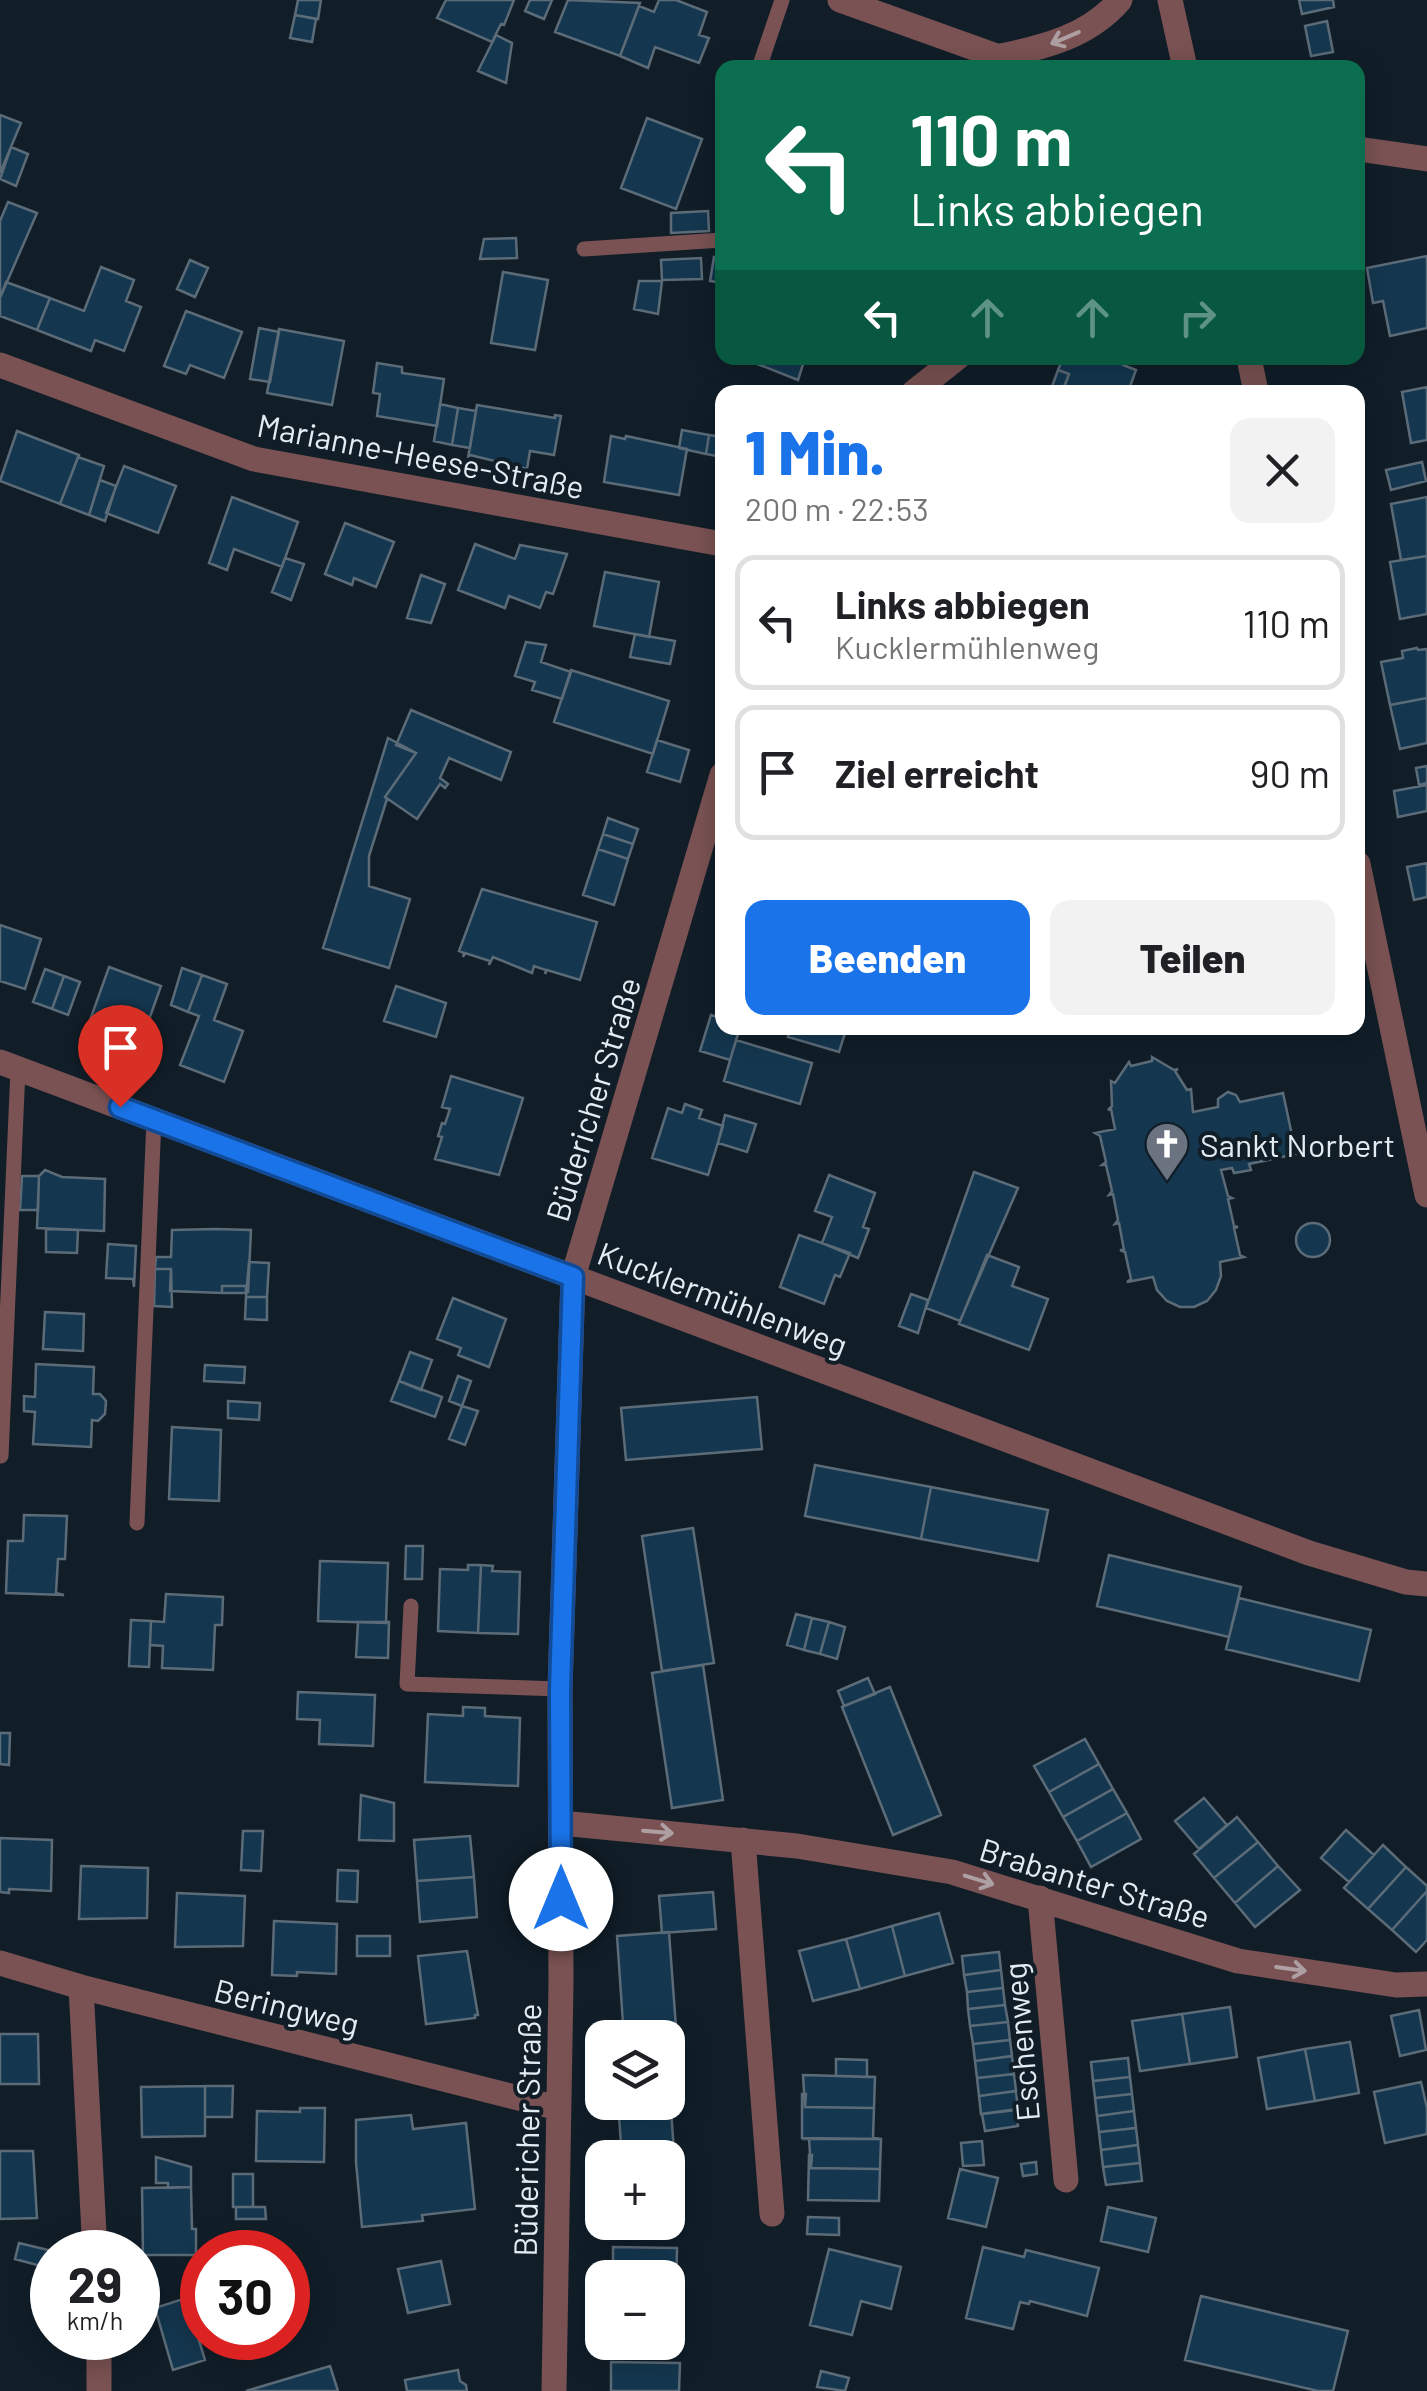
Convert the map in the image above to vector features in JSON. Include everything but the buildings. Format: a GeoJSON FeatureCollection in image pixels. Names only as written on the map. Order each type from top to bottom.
{"type":"FeatureCollection","features":[{"type":"Feature","properties":{"kind":"street"},"geometry":{"type":"LineString","coordinates":[[840,0],[1010,60]]}},
{"type":"Feature","properties":{"kind":"street"},"geometry":{"type":"LineString","coordinates":[[1000,56],[1075,36],[1120,0]]}},
{"type":"Feature","properties":{"kind":"street"},"geometry":{"type":"LineString","coordinates":[[1170,0],[1183,60]]}},
{"type":"Feature","properties":{"kind":"street"},"geometry":{"type":"LineString","coordinates":[[1365,150],[1427,158]]}},
{"type":"Feature","properties":{"kind":"street"},"geometry":{"type":"LineString","coordinates":[[923,385],[948,365]]}},
{"type":"Feature","properties":{"kind":"street","name":"Marianne-Heese-Straße"},"geometry":{"type":"LineString","coordinates":[[0,366],[254,459],[715,543]]}},
{"type":"Feature","properties":{"kind":"street","name":"Büdericher Straße"},"geometry":{"type":"LineString","coordinates":[[554,2391],[560,1690],[573,1277],[715,798]]}},
{"type":"Feature","properties":{"kind":"street"},"geometry":{"type":"LineString","coordinates":[[1365,898],[1427,1195]]}},
{"type":"Feature","properties":{"kind":"street","name":"Kucklermühlenweg"},"geometry":{"type":"LineString","coordinates":[[9,1065],[1310,1553],[1406,1582],[1427,1584]]}},
{"type":"Feature","properties":{"kind":"street","name":"Brabanter Straße"},"geometry":{"type":"LineString","coordinates":[[561,1822],[743,1840],[952,1872],[1238,1961],[1396,1985],[1427,1984]]}},
{"type":"Feature","properties":{"kind":"street"},"geometry":{"type":"LineString","coordinates":[[743,1840],[772,2214]]}},
{"type":"Feature","properties":{"kind":"street","name":"Eschenweg"},"geometry":{"type":"LineString","coordinates":[[1040,1898],[1066,2180]]}},
{"type":"Feature","properties":{"kind":"street","name":"Beringweg"},"geometry":{"type":"LineString","coordinates":[[0,1963],[558,2108]]}},
{"type":"Feature","properties":{"kind":"street"},"geometry":{"type":"LineString","coordinates":[[81,1987],[94,2230]]}},
{"type":"Feature","properties":{"kind":"street"},"geometry":{"type":"LineString","coordinates":[[99,2360],[99,2391]]}},
{"type":"Feature","properties":{"kind":"lane"},"geometry":{"type":"LineString","coordinates":[[761,60],[782,0]]}},
{"type":"Feature","properties":{"kind":"lane"},"geometry":{"type":"LineString","coordinates":[[584,249],[715,240]]}},
{"type":"Feature","properties":{"kind":"lane"},"geometry":{"type":"LineString","coordinates":[[1,1456],[9,1065]]}},
{"type":"Feature","properties":{"kind":"lane"},"geometry":{"type":"LineString","coordinates":[[136,1523],[154,1120]]}},
{"type":"Feature","properties":{"kind":"lane"},"geometry":{"type":"LineString","coordinates":[[411,1606],[407,1684],[560,1690]]}},
{"type":"Feature","properties":{"kind":"place","name":"Sankt Norbert"},"geometry":{"type":"Point","coordinates":[1167,1182]}},
{"type":"Feature","properties":{"kind":"route"},"geometry":{"type":"LineString","coordinates":[[120,1107],[573,1277],[560,1690],[561,1899]]}}]}
